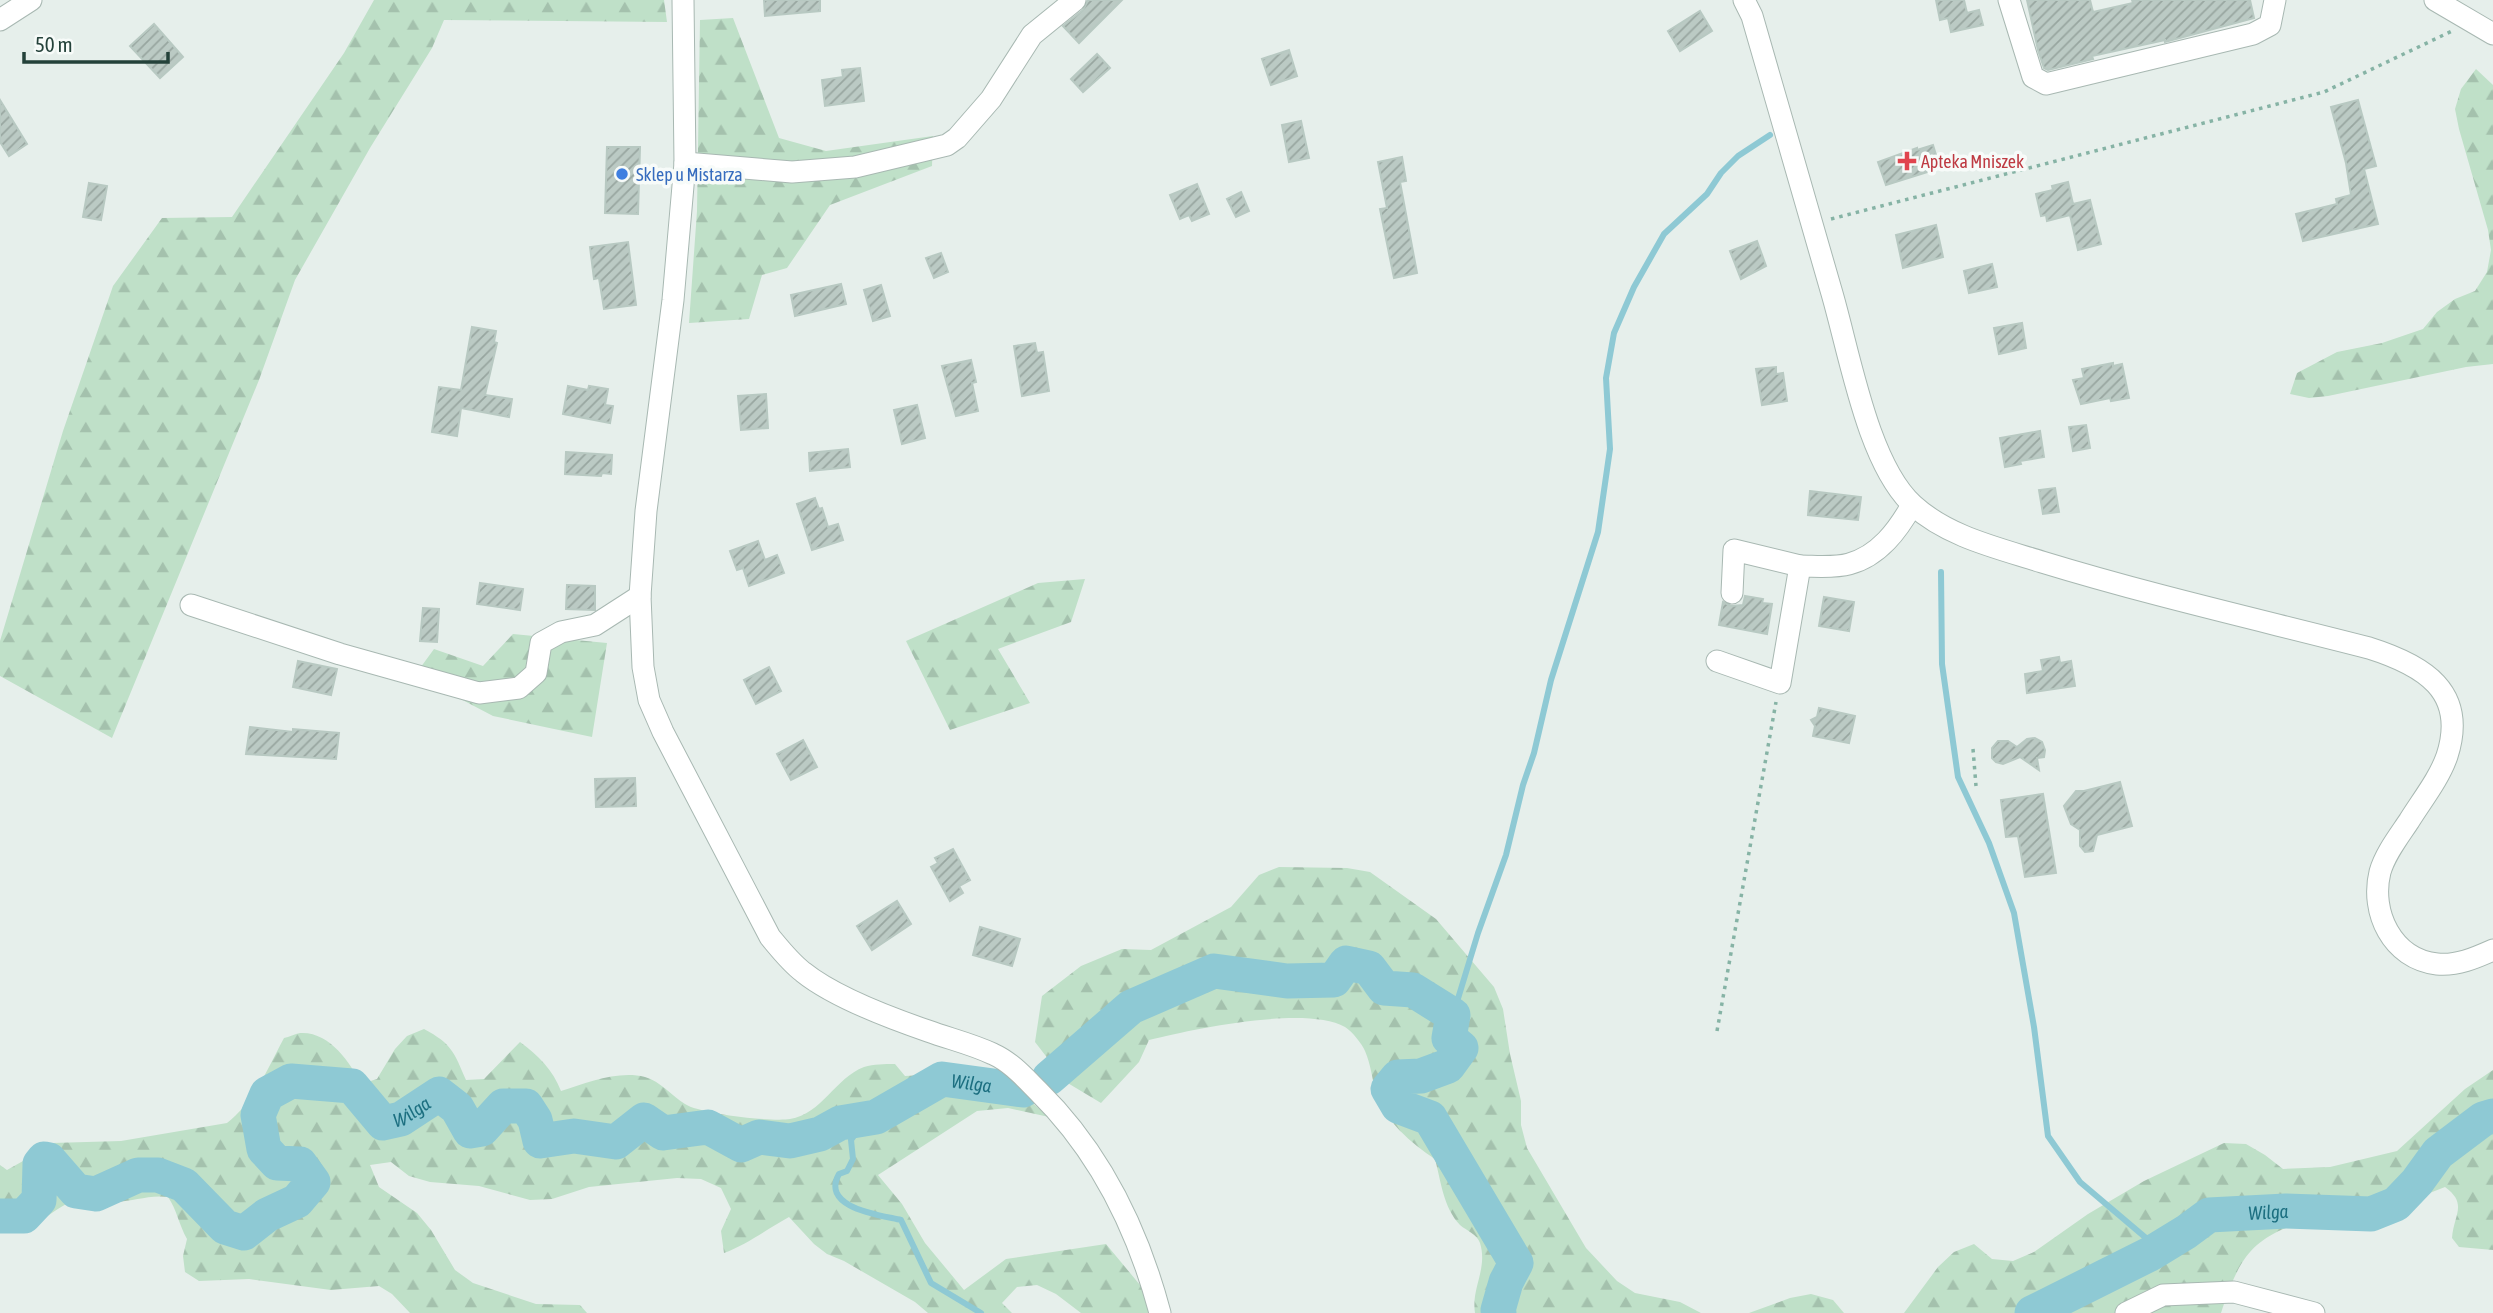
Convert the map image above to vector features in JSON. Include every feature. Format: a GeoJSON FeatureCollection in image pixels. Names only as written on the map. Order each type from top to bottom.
{"type":"FeatureCollection","features":[{"type":"Feature","properties":{"kind":"street"},"geometry":{"type":"LineString","coordinates":[[0,20],[31,0]]}},
{"type":"Feature","properties":{"kind":"street"},"geometry":{"type":"LineString","coordinates":[[683,0],[685,163],[673,300],[646,511],[640,596],[640,642],[649,700],[663,733],[770,937],[804,973],[826,986],[864,1006],[996,1055],[1025,1077],[1057,1109],[1096,1162],[1122,1207],[1152,1283],[1160,1313]]}},
{"type":"Feature","properties":{"kind":"street"},"geometry":{"type":"LineString","coordinates":[[685,163],[792,172],[855,167],[947,145],[957,138],[991,99],[1032,36],[1075,0]]}},
{"type":"Feature","properties":{"kind":"street"},"geometry":{"type":"LineString","coordinates":[[1744,0],[1752,16],[1869,431],[1887,471],[1912,505],[1940,524],[1975,541],[2090,577],[2369,648],[2396,656],[2422,670],[2444,693],[2452,718],[2452,735],[2447,757],[2438,775],[2381,869],[2378,888],[2382,920],[2398,945],[2409,954],[2425,961],[2456,964],[2493,950]]}},
{"type":"Feature","properties":{"kind":"street"},"geometry":{"type":"LineString","coordinates":[[2010,0],[2033,77],[2046,84],[2253,34],[2270,25],[2275,0]]}},
{"type":"Feature","properties":{"kind":"street"},"geometry":{"type":"LineString","coordinates":[[2435,0],[2493,34]]}},
{"type":"Feature","properties":{"kind":"street"},"geometry":{"type":"LineString","coordinates":[[1732,593],[1734,550],[1800,566],[1849,564],[1872,553],[1896,530],[1912,505]]}},
{"type":"Feature","properties":{"kind":"street"},"geometry":{"type":"LineString","coordinates":[[1717,661],[1780,683],[1800,566]]}},
{"type":"Feature","properties":{"kind":"street"},"geometry":{"type":"LineString","coordinates":[[191,605],[340,654],[480,693],[519,688],[536,673],[541,643],[561,632],[595,625],[640,596]]}},
{"type":"Feature","properties":{"kind":"street"},"geometry":{"type":"LineString","coordinates":[[2126,1313],[2163,1295],[2234,1292],[2314,1313]]}},
{"type":"Feature","properties":{"kind":"path"},"geometry":{"type":"LineString","coordinates":[[1812,224],[2324,92],[2473,21]]}},
{"type":"Feature","properties":{"kind":"path"},"geometry":{"type":"LineString","coordinates":[[1717,1031],[1780,683]]}},
{"type":"Feature","properties":{"kind":"path"},"geometry":{"type":"LineString","coordinates":[[1973,749],[1976,786]]}},
{"type":"Feature","properties":{"kind":"green space"},"geometry":{"type":"Polygon","coordinates":[[[374,0],[664,0],[667,22],[444,20],[432,48],[370,148],[295,280],[259,380],[112,738],[0,676],[0,641],[63,431],[113,286],[162,218],[232,217],[344,53],[374,0]]]}},
{"type":"Feature","properties":{"kind":"green space"},"geometry":{"type":"Polygon","coordinates":[[[733,18],[779,138],[826,151],[933,136],[932,166],[830,205],[787,268],[762,275],[749,319],[689,323],[697,211],[700,20],[733,18]]]}},
{"type":"Feature","properties":{"kind":"green space"},"geometry":{"type":"Polygon","coordinates":[[[2476,69],[2493,85],[2493,364],[2466,367],[2328,396],[2309,398],[2290,394],[2297,373],[2337,352],[2382,343],[2423,329],[2437,312],[2455,299],[2475,291],[2487,272],[2491,250],[2488,230],[2455,109],[2461,89],[2476,69]]]}},
{"type":"Feature","properties":{"kind":"green space"},"geometry":{"type":"Polygon","coordinates":[[[1085,579],[1071,622],[998,649],[1030,703],[950,730],[906,641],[1038,583],[1085,579]]]}},
{"type":"Feature","properties":{"kind":"green space"},"geometry":{"type":"Polygon","coordinates":[[[513,634],[607,643],[592,737],[493,716],[415,675],[434,649],[483,666],[513,634]]]}},
{"type":"Feature","properties":{"kind":"green space"},"geometry":{"type":"Polygon","coordinates":[[[1279,867],[1347,868],[1370,872],[1436,919],[1494,987],[1503,1009],[1527,1148],[1586,1248],[1617,1281],[1635,1293],[1680,1302],[1701,1313],[1475,1313],[1475,1295],[1482,1261],[1479,1240],[1454,1218],[1443,1194],[1435,1159],[1408,1138],[1385,1112],[1376,1093],[1365,1051],[1357,1038],[1345,1027],[1304,1018],[1277,1019],[1220,1025],[1149,1040],[1139,1062],[1101,1103],[1066,1082],[1035,1042],[1042,996],[1081,966],[1122,949],[1151,950],[1231,907],[1259,875],[1279,867]]]}},
{"type":"Feature","properties":{"kind":"green space"},"geometry":{"type":"Polygon","coordinates":[[[424,1029],[441,1039],[451,1050],[466,1080],[484,1079],[520,1042],[544,1064],[561,1091],[603,1078],[635,1075],[656,1082],[693,1108],[768,1119],[801,1116],[820,1103],[854,1072],[868,1066],[895,1064],[905,1076],[922,1075],[938,1067],[972,1068],[1017,1090],[1049,1117],[1008,1108],[977,1111],[878,1175],[902,1204],[925,1243],[964,1290],[1006,1259],[1106,1244],[1145,1291],[1154,1313],[1081,1313],[1056,1294],[1037,1285],[1017,1287],[1002,1303],[1012,1313],[928,1313],[915,1302],[827,1254],[789,1217],[724,1253],[721,1231],[731,1209],[721,1188],[701,1179],[677,1178],[589,1187],[552,1199],[530,1200],[479,1186],[430,1182],[409,1176],[391,1162],[370,1165],[379,1187],[417,1213],[431,1230],[455,1270],[473,1283],[536,1304],[580,1305],[587,1313],[410,1313],[392,1294],[379,1286],[331,1290],[249,1279],[199,1281],[185,1272],[183,1256],[187,1239],[168,1197],[116,1202],[79,1199],[24,1227],[0,1225],[0,1165],[7,1170],[36,1149],[52,1143],[121,1141],[227,1123],[253,1095],[284,1038],[296,1034],[310,1034],[329,1042],[345,1058],[361,1084],[377,1079],[395,1049],[407,1036],[424,1029]]]}},
{"type":"Feature","properties":{"kind":"green space"},"geometry":{"type":"Polygon","coordinates":[[[2493,1070],[2493,1250],[2459,1247],[2452,1238],[2458,1204],[2445,1187],[2422,1196],[2382,1223],[2333,1229],[2311,1219],[2275,1233],[2251,1251],[2242,1263],[2221,1313],[1904,1313],[1938,1267],[1954,1252],[1974,1244],[1992,1259],[2013,1261],[2034,1252],[2088,1214],[2144,1181],[2224,1143],[2246,1144],[2283,1169],[2330,1167],[2397,1151],[2465,1089],[2493,1070]]]}},
{"type":"Feature","properties":{"kind":"green space"},"geometry":{"type":"Polygon","coordinates":[[[1811,1294],[1833,1300],[1844,1313],[1749,1313],[1790,1298],[1811,1294]]]}},
{"type":"Feature","properties":{"kind":"building"},"geometry":{"type":"Polygon","coordinates":[[[764,0],[820,0],[820,11],[765,16],[764,0]]]}},
{"type":"Feature","properties":{"kind":"building"},"geometry":{"type":"Polygon","coordinates":[[[1088,0],[1122,0],[1079,43],[1063,26],[1083,10],[1088,0]]]}},
{"type":"Feature","properties":{"kind":"building"},"geometry":{"type":"Polygon","coordinates":[[[1936,0],[1964,0],[1967,13],[1979,10],[1983,25],[1951,32],[1948,18],[1940,20],[1936,0]]]}},
{"type":"Feature","properties":{"kind":"building"},"geometry":{"type":"Polygon","coordinates":[[[2027,0],[2090,0],[2093,12],[2133,3],[2132,0],[2250,0],[2254,18],[2165,42],[2092,56],[2093,59],[2048,70],[2044,68],[2038,50],[2027,0]]]}},
{"type":"Feature","properties":{"kind":"building"},"geometry":{"type":"Polygon","coordinates":[[[1700,11],[1712,31],[1680,51],[1668,31],[1700,11]]]}},
{"type":"Feature","properties":{"kind":"building"},"geometry":{"type":"Polygon","coordinates":[[[154,24],[183,57],[160,78],[130,46],[154,24]]]}},
{"type":"Feature","properties":{"kind":"building"},"geometry":{"type":"Polygon","coordinates":[[[1289,50],[1297,76],[1271,85],[1262,59],[1289,50]]]}},
{"type":"Feature","properties":{"kind":"building"},"geometry":{"type":"Polygon","coordinates":[[[1097,54],[1110,68],[1083,92],[1071,79],[1097,54]]]}},
{"type":"Feature","properties":{"kind":"building"},"geometry":{"type":"Polygon","coordinates":[[[860,68],[864,101],[825,106],[822,80],[843,77],[842,70],[860,68]]]}},
{"type":"Feature","properties":{"kind":"building"},"geometry":{"type":"Polygon","coordinates":[[[0,100],[27,144],[9,156],[0,142],[0,100]]]}},
{"type":"Feature","properties":{"kind":"building"},"geometry":{"type":"Polygon","coordinates":[[[2358,100],[2376,166],[2364,169],[2378,224],[2303,241],[2296,214],[2337,204],[2336,199],[2351,195],[2346,163],[2331,107],[2358,100]]]}},
{"type":"Feature","properties":{"kind":"building"},"geometry":{"type":"Polygon","coordinates":[[[1301,121],[1309,158],[1289,162],[1282,125],[1301,121]]]}},
{"type":"Feature","properties":{"kind":"building"},"geometry":{"type":"Polygon","coordinates":[[[1933,145],[1940,168],[1886,185],[1878,162],[1933,145]]]}},
{"type":"Feature","properties":{"kind":"building"},"geometry":{"type":"Polygon","coordinates":[[[607,147],[640,147],[638,214],[605,213],[607,147]]]}},
{"type":"Feature","properties":{"kind":"building"},"geometry":{"type":"Polygon","coordinates":[[[1402,157],[1406,181],[1400,182],[1417,273],[1394,278],[1380,209],[1387,208],[1378,162],[1402,157]]]}},
{"type":"Feature","properties":{"kind":"building"},"geometry":{"type":"Polygon","coordinates":[[[2068,182],[2073,204],[2090,200],[2101,244],[2078,250],[2070,215],[2047,221],[2046,215],[2041,216],[2036,194],[2053,190],[2052,186],[2068,182]]]}},
{"type":"Feature","properties":{"kind":"building"},"geometry":{"type":"Polygon","coordinates":[[[89,183],[107,186],[101,220],[83,217],[89,183]]]}},
{"type":"Feature","properties":{"kind":"building"},"geometry":{"type":"Polygon","coordinates":[[[1197,184],[1209,214],[1192,221],[1189,215],[1180,219],[1170,195],[1197,184]]]}},
{"type":"Feature","properties":{"kind":"building"},"geometry":{"type":"Polygon","coordinates":[[[1241,192],[1249,211],[1236,217],[1227,199],[1241,192]]]}},
{"type":"Feature","properties":{"kind":"building"},"geometry":{"type":"Polygon","coordinates":[[[1936,225],[1943,257],[1903,268],[1896,235],[1936,225]]]}},
{"type":"Feature","properties":{"kind":"building"},"geometry":{"type":"Polygon","coordinates":[[[1757,241],[1766,266],[1741,279],[1730,251],[1757,241]]]}},
{"type":"Feature","properties":{"kind":"building"},"geometry":{"type":"Polygon","coordinates":[[[628,242],[636,305],[604,309],[599,278],[594,279],[590,247],[628,242]]]}},
{"type":"Feature","properties":{"kind":"building"},"geometry":{"type":"Polygon","coordinates":[[[941,253],[948,272],[934,278],[926,258],[941,253]]]}},
{"type":"Feature","properties":{"kind":"building"},"geometry":{"type":"Polygon","coordinates":[[[1992,264],[1997,287],[1969,293],[1964,271],[1992,264]]]}},
{"type":"Feature","properties":{"kind":"building"},"geometry":{"type":"Polygon","coordinates":[[[841,284],[846,304],[795,316],[791,295],[841,284]]]}},
{"type":"Feature","properties":{"kind":"building"},"geometry":{"type":"Polygon","coordinates":[[[881,285],[890,316],[873,321],[864,290],[881,285]]]}},
{"type":"Feature","properties":{"kind":"building"},"geometry":{"type":"Polygon","coordinates":[[[2022,323],[2026,348],[1999,354],[1994,328],[2022,323]]]}},
{"type":"Feature","properties":{"kind":"building"},"geometry":{"type":"Polygon","coordinates":[[[472,327],[496,331],[494,342],[497,343],[485,395],[512,399],[509,417],[461,408],[457,436],[432,432],[439,387],[461,390],[472,327]]]}},
{"type":"Feature","properties":{"kind":"building"},"geometry":{"type":"Polygon","coordinates":[[[1035,343],[1037,353],[1043,352],[1049,391],[1022,396],[1014,346],[1035,343]]]}},
{"type":"Feature","properties":{"kind":"building"},"geometry":{"type":"Polygon","coordinates":[[[971,360],[976,382],[972,383],[978,411],[956,416],[942,366],[971,360]]]}},
{"type":"Feature","properties":{"kind":"building"},"geometry":{"type":"Polygon","coordinates":[[[2113,363],[2113,366],[2122,364],[2129,398],[2111,401],[2110,398],[2081,404],[2073,380],[2084,378],[2082,369],[2113,363]]]}},
{"type":"Feature","properties":{"kind":"building"},"geometry":{"type":"Polygon","coordinates":[[[1776,367],[1776,374],[1783,373],[1787,401],[1762,405],[1756,369],[1776,367]]]}},
{"type":"Feature","properties":{"kind":"building"},"geometry":{"type":"Polygon","coordinates":[[[568,386],[588,390],[589,386],[608,389],[605,405],[613,406],[610,423],[563,414],[568,386]]]}},
{"type":"Feature","properties":{"kind":"building"},"geometry":{"type":"Polygon","coordinates":[[[766,394],[768,428],[741,430],[738,396],[766,394]]]}},
{"type":"Feature","properties":{"kind":"building"},"geometry":{"type":"Polygon","coordinates":[[[917,405],[925,438],[902,444],[894,410],[917,405]]]}},
{"type":"Feature","properties":{"kind":"building"},"geometry":{"type":"Polygon","coordinates":[[[2086,425],[2090,448],[2073,451],[2069,427],[2086,425]]]}},
{"type":"Feature","properties":{"kind":"building"},"geometry":{"type":"Polygon","coordinates":[[[2040,431],[2044,457],[2005,467],[2000,438],[2040,431]]]}},
{"type":"Feature","properties":{"kind":"building"},"geometry":{"type":"Polygon","coordinates":[[[848,449],[850,467],[810,471],[809,453],[848,449]]]}},
{"type":"Feature","properties":{"kind":"building"},"geometry":{"type":"Polygon","coordinates":[[[566,452],[612,455],[611,474],[565,474],[566,452]]]}},
{"type":"Feature","properties":{"kind":"building"},"geometry":{"type":"Polygon","coordinates":[[[2055,488],[2059,512],[2043,514],[2039,490],[2055,488]]]}},
{"type":"Feature","properties":{"kind":"building"},"geometry":{"type":"Polygon","coordinates":[[[1810,491],[1861,497],[1858,520],[1808,515],[1810,491]]]}},
{"type":"Feature","properties":{"kind":"building"},"geometry":{"type":"Polygon","coordinates":[[[815,498],[819,509],[822,508],[828,527],[838,524],[843,540],[812,550],[797,504],[815,498]]]}},
{"type":"Feature","properties":{"kind":"building"},"geometry":{"type":"Polygon","coordinates":[[[758,541],[765,560],[777,555],[784,573],[749,586],[743,568],[737,570],[730,551],[758,541]]]}},
{"type":"Feature","properties":{"kind":"building"},"geometry":{"type":"Polygon","coordinates":[[[480,583],[523,589],[520,610],[477,604],[480,583]]]}},
{"type":"Feature","properties":{"kind":"building"},"geometry":{"type":"Polygon","coordinates":[[[567,585],[595,586],[595,610],[566,609],[567,585]]]}},
{"type":"Feature","properties":{"kind":"building"},"geometry":{"type":"Polygon","coordinates":[[[1745,596],[1763,599],[1762,603],[1772,604],[1767,634],[1719,625],[1723,602],[1731,606],[1743,605],[1745,596]]]}},
{"type":"Feature","properties":{"kind":"building"},"geometry":{"type":"Polygon","coordinates":[[[1824,597],[1854,602],[1849,631],[1819,626],[1824,597]]]}},
{"type":"Feature","properties":{"kind":"building"},"geometry":{"type":"Polygon","coordinates":[[[423,608],[439,609],[437,642],[420,641],[423,608]]]}},
{"type":"Feature","properties":{"kind":"building"},"geometry":{"type":"Polygon","coordinates":[[[2059,657],[2060,663],[2071,661],[2075,686],[2027,693],[2025,674],[2043,671],[2041,660],[2059,657]]]}},
{"type":"Feature","properties":{"kind":"building"},"geometry":{"type":"Polygon","coordinates":[[[298,661],[337,669],[331,695],[293,687],[298,661]]]}},
{"type":"Feature","properties":{"kind":"building"},"geometry":{"type":"Polygon","coordinates":[[[769,667],[781,691],[756,704],[744,680],[769,667]]]}},
{"type":"Feature","properties":{"kind":"building"},"geometry":{"type":"Polygon","coordinates":[[[1819,708],[1855,716],[1849,743],[1813,736],[1815,726],[1811,720],[1817,717],[1819,708]]]}},
{"type":"Feature","properties":{"kind":"building"},"geometry":{"type":"Polygon","coordinates":[[[250,727],[339,733],[336,759],[246,754],[250,727]]]}},
{"type":"Feature","properties":{"kind":"building"},"geometry":{"type":"Polygon","coordinates":[[[2035,738],[2042,742],[2045,750],[2044,757],[2037,758],[2039,770],[2020,757],[2003,764],[1992,758],[1992,748],[1998,741],[2008,741],[2017,747],[2027,739],[2035,738]]]}},
{"type":"Feature","properties":{"kind":"building"},"geometry":{"type":"Polygon","coordinates":[[[803,740],[817,767],[791,780],[777,754],[803,740]]]}},
{"type":"Feature","properties":{"kind":"building"},"geometry":{"type":"Polygon","coordinates":[[[635,778],[636,806],[596,807],[595,779],[635,778]]]}},
{"type":"Feature","properties":{"kind":"building"},"geometry":{"type":"Polygon","coordinates":[[[2120,782],[2132,826],[2097,835],[2093,851],[2085,852],[2080,846],[2080,830],[2071,824],[2064,806],[2076,791],[2120,782]]]}},
{"type":"Feature","properties":{"kind":"building"},"geometry":{"type":"Polygon","coordinates":[[[2043,794],[2056,873],[2025,877],[2018,836],[2006,837],[2001,800],[2043,794]]]}},
{"type":"Feature","properties":{"kind":"building"},"geometry":{"type":"Polygon","coordinates":[[[953,849],[970,880],[959,886],[963,893],[950,901],[931,867],[938,863],[935,858],[953,849]]]}},
{"type":"Feature","properties":{"kind":"building"},"geometry":{"type":"Polygon","coordinates":[[[897,901],[911,924],[872,950],[857,926],[897,901]]]}},
{"type":"Feature","properties":{"kind":"building"},"geometry":{"type":"Polygon","coordinates":[[[980,927],[1020,939],[1012,966],[973,955],[980,927]]]}},
{"type":"Feature","properties":{"kind":"waterway"},"geometry":{"type":"LineString","coordinates":[[1453,1015],[1506,855],[1551,680],[1598,532],[1610,449],[1606,378],[1614,333],[1634,287],[1664,234],[1707,194],[1721,173],[1738,156],[1770,135]]}},
{"type":"Feature","properties":{"kind":"waterway"},"geometry":{"type":"LineString","coordinates":[[1941,572],[1942,664],[1958,777],[1989,843],[2014,913],[2034,1027],[2048,1136],[2080,1182],[2159,1249]]}},
{"type":"Feature","properties":{"kind":"waterway","name":"Wilga"},"geometry":{"type":"LineString","coordinates":[[1049,1078],[1131,1007],[1214,971],[1287,981],[1334,980],[1346,963],[1369,968],[1384,988],[1413,990],[1453,1015],[1449,1038],[1461,1048],[1448,1066],[1421,1076],[1398,1077],[1388,1089],[1398,1106],[1430,1118],[1516,1263],[1506,1282],[1499,1313]]}},
{"type":"Feature","properties":{"kind":"waterway","name":"Wilga"},"geometry":{"type":"LineString","coordinates":[[0,1216],[24,1216],[39,1200],[40,1164],[44,1159],[49,1160],[76,1191],[96,1194],[138,1175],[158,1175],[184,1185],[225,1227],[244,1233],[267,1215],[297,1201],[313,1182],[300,1164],[277,1163],[264,1149],[258,1115],[267,1094],[291,1081],[352,1086],[383,1123],[401,1119],[439,1094],[457,1108],[470,1131],[482,1129],[503,1106],[526,1106],[535,1120],[540,1141],[574,1136],[616,1142],[644,1120],[663,1133],[708,1127],[741,1145],[759,1137],[790,1141],[820,1134],[840,1123],[876,1117],[942,1079],[1023,1090]]}},
{"type":"Feature","properties":{"kind":"waterway","name":"Wilga"},"geometry":{"type":"LineString","coordinates":[[2032,1313],[2150,1254],[2209,1215],[2286,1211],[2371,1214],[2396,1204],[2417,1182],[2438,1153],[2483,1119],[2493,1116]]}},
{"type":"Feature","properties":{"kind":"waterway"},"geometry":{"type":"LineString","coordinates":[[865,1120],[851,1140],[853,1159],[847,1171],[839,1174],[835,1186],[838,1195],[855,1208],[901,1220],[931,1283],[981,1313]]}},
{"type":"Feature","properties":{"kind":"place","name":"Apteka Mniszek"},"geometry":{"type":"Point","coordinates":[1907,161]}},
{"type":"Feature","properties":{"kind":"place","name":"Sklep u Mistarza"},"geometry":{"type":"Point","coordinates":[622,174]}}]}
